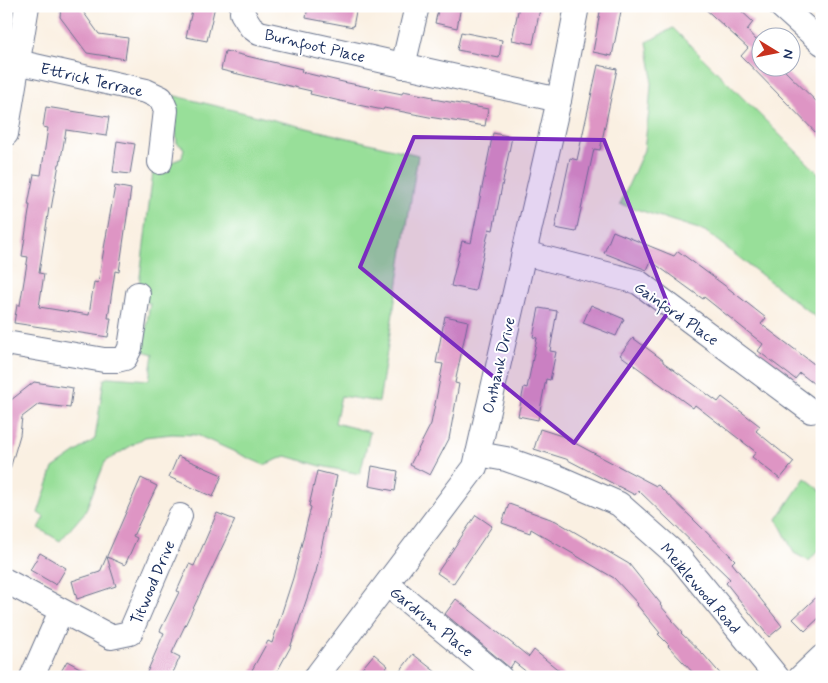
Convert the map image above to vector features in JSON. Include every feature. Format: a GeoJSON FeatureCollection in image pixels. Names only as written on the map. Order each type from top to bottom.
{"type":"FeatureCollection","features":[{"type":"Feature","properties":{"kind":"street"},"geometry":{"type":"LineString","coordinates":[[6,134],[15,50],[27,6]]}},
{"type":"Feature","properties":{"kind":"street","name":"Burnfoot Place"},"geometry":{"type":"LineString","coordinates":[[243,6],[242,13],[251,27],[259,33],[559,100]]}},
{"type":"Feature","properties":{"kind":"street"},"geometry":{"type":"LineString","coordinates":[[403,66],[417,6]]}},
{"type":"Feature","properties":{"kind":"street","name":"Onthank Drive"},"geometry":{"type":"LineString","coordinates":[[316,677],[475,467],[559,100],[576,6]]}},
{"type":"Feature","properties":{"kind":"street"},"geometry":{"type":"LineString","coordinates":[[781,6],[822,43]]}},
{"type":"Feature","properties":{"kind":"street","name":"Ettrick Terrace"},"geometry":{"type":"LineString","coordinates":[[15,50],[146,91],[161,98],[166,110],[160,162]]}},
{"type":"Feature","properties":{"kind":"street","name":"Gainford Place"},"geometry":{"type":"LineString","coordinates":[[524,253],[638,282],[811,411]]}},
{"type":"Feature","properties":{"kind":"street"},"geometry":{"type":"LineString","coordinates":[[6,343],[104,360],[125,358],[130,348],[138,294]]}},
{"type":"Feature","properties":{"kind":"street","name":"Meiklewood Road"},"geometry":{"type":"LineString","coordinates":[[478,454],[506,459],[557,477],[619,504],[679,557],[777,677]]}},
{"type":"Feature","properties":{"kind":"street","name":"Titwood Drive"},"geometry":{"type":"LineString","coordinates":[[6,582],[111,637],[130,633],[180,516]]}},
{"type":"Feature","properties":{"kind":"street","name":"Gardrum Place"},"geometry":{"type":"LineString","coordinates":[[387,584],[500,677]]}},
{"type":"Feature","properties":{"kind":"street"},"geometry":{"type":"LineString","coordinates":[[32,677],[61,611]]}},
{"type":"Feature","properties":{"kind":"street"},"geometry":{"type":"LineString","coordinates":[[801,677],[822,657]]}},
{"type":"Feature","properties":{"kind":"highlighted area"},"geometry":{"type":"Polygon","coordinates":[[[414,137],[604,140],[670,310],[574,443],[360,267],[414,137]]]}},
{"type":"Feature","properties":{"kind":"green space"},"geometry":{"type":"Polygon","coordinates":[[[673,28],[822,177],[822,322],[705,231],[620,204],[644,150],[652,72],[647,42],[673,28]]]}},
{"type":"Feature","properties":{"kind":"green space"},"geometry":{"type":"Polygon","coordinates":[[[159,92],[418,155],[379,402],[341,396],[335,423],[370,432],[360,474],[286,456],[264,465],[197,435],[172,434],[145,437],[105,462],[85,512],[60,541],[38,528],[44,517],[38,513],[53,468],[95,439],[104,379],[110,377],[149,380],[153,354],[143,351],[150,303],[137,301],[153,172],[168,172],[172,162],[182,158],[184,148],[177,143],[174,108],[159,92]]]}},
{"type":"Feature","properties":{"kind":"green space"},"geometry":{"type":"Polygon","coordinates":[[[805,478],[822,491],[822,546],[809,561],[794,553],[777,519],[805,478]]]}},
{"type":"Feature","properties":{"kind":"building"},"geometry":{"type":"Polygon","coordinates":[[[61,6],[79,6],[99,34],[128,38],[125,59],[87,53],[60,17],[61,6]]]}},
{"type":"Feature","properties":{"kind":"building"},"geometry":{"type":"Polygon","coordinates":[[[193,6],[215,6],[207,41],[186,37],[193,6]]]}},
{"type":"Feature","properties":{"kind":"building"},"geometry":{"type":"Polygon","coordinates":[[[308,6],[357,6],[353,27],[306,18],[308,6]]]}},
{"type":"Feature","properties":{"kind":"building"},"geometry":{"type":"Polygon","coordinates":[[[439,6],[461,6],[457,28],[435,23],[439,6]]]}},
{"type":"Feature","properties":{"kind":"building"},"geometry":{"type":"Polygon","coordinates":[[[519,6],[540,9],[533,44],[512,40],[519,6]]]}},
{"type":"Feature","properties":{"kind":"building"},"geometry":{"type":"Polygon","coordinates":[[[601,6],[622,6],[612,56],[593,52],[601,6]]]}},
{"type":"Feature","properties":{"kind":"building"},"geometry":{"type":"Polygon","coordinates":[[[702,6],[736,6],[753,22],[747,30],[750,33],[750,65],[741,56],[748,48],[702,6]]]}},
{"type":"Feature","properties":{"kind":"building"},"geometry":{"type":"Polygon","coordinates":[[[461,32],[502,40],[499,58],[457,50],[461,32]]]}},
{"type":"Feature","properties":{"kind":"building"},"geometry":{"type":"Polygon","coordinates":[[[225,51],[302,69],[301,72],[343,82],[402,94],[403,91],[433,97],[433,99],[488,109],[485,126],[353,104],[310,94],[311,91],[221,70],[225,51]]]}},
{"type":"Feature","properties":{"kind":"building"},"geometry":{"type":"Polygon","coordinates":[[[598,65],[617,69],[600,150],[594,149],[576,232],[555,228],[570,158],[577,160],[598,65]]]}},
{"type":"Feature","properties":{"kind":"building"},"geometry":{"type":"Polygon","coordinates":[[[762,78],[792,78],[822,107],[822,139],[762,78]]]}},
{"type":"Feature","properties":{"kind":"building"},"geometry":{"type":"Polygon","coordinates":[[[46,107],[109,117],[106,136],[66,130],[51,209],[49,208],[39,273],[44,274],[39,307],[89,315],[94,282],[98,283],[115,186],[131,189],[119,272],[115,271],[108,318],[111,318],[108,337],[14,323],[17,305],[20,305],[28,257],[22,256],[30,205],[28,205],[34,174],[41,175],[48,128],[43,127],[46,107]]]}},
{"type":"Feature","properties":{"kind":"building"},"geometry":{"type":"Polygon","coordinates":[[[493,133],[512,137],[493,230],[489,229],[475,291],[451,286],[462,241],[471,243],[493,133]]]}},
{"type":"Feature","properties":{"kind":"building"},"geometry":{"type":"Polygon","coordinates":[[[117,141],[135,144],[130,174],[113,172],[117,141]]]}},
{"type":"Feature","properties":{"kind":"building"},"geometry":{"type":"Polygon","coordinates":[[[613,231],[674,256],[678,251],[728,288],[766,318],[761,324],[822,370],[822,390],[800,373],[795,379],[758,351],[763,344],[704,297],[703,299],[651,261],[647,270],[604,253],[613,231]]]}},
{"type":"Feature","properties":{"kind":"building"},"geometry":{"type":"Polygon","coordinates":[[[591,305],[624,319],[616,336],[583,323],[591,305]]]}},
{"type":"Feature","properties":{"kind":"building"},"geometry":{"type":"Polygon","coordinates":[[[539,308],[557,311],[550,351],[556,352],[550,380],[546,379],[538,420],[518,416],[524,387],[527,388],[537,338],[533,337],[539,308]]]}},
{"type":"Feature","properties":{"kind":"building"},"geometry":{"type":"Polygon","coordinates":[[[445,316],[468,321],[455,383],[459,384],[449,439],[430,475],[410,465],[431,424],[443,364],[436,363],[445,316]]]}},
{"type":"Feature","properties":{"kind":"building"},"geometry":{"type":"Polygon","coordinates":[[[633,338],[718,402],[722,397],[760,426],[756,431],[794,462],[780,479],[752,457],[756,452],[695,405],[693,408],[620,355],[633,338]]]}},
{"type":"Feature","properties":{"kind":"building"},"geometry":{"type":"Polygon","coordinates":[[[34,382],[73,388],[70,408],[39,404],[22,417],[20,435],[10,469],[6,468],[6,404],[34,382]]]}},
{"type":"Feature","properties":{"kind":"building"},"geometry":{"type":"Polygon","coordinates":[[[540,429],[568,438],[656,486],[658,485],[735,560],[732,563],[782,626],[769,637],[726,583],[730,579],[638,490],[635,495],[566,459],[534,449],[540,429]]]}},
{"type":"Feature","properties":{"kind":"building"},"geometry":{"type":"Polygon","coordinates":[[[178,456],[222,475],[213,497],[169,477],[178,456]]]}},
{"type":"Feature","properties":{"kind":"building"},"geometry":{"type":"Polygon","coordinates":[[[372,466],[398,471],[395,491],[369,486],[372,466]]]}},
{"type":"Feature","properties":{"kind":"building"},"geometry":{"type":"Polygon","coordinates":[[[317,471],[337,476],[316,572],[290,648],[274,677],[263,677],[252,670],[268,641],[272,643],[293,578],[311,507],[309,506],[317,471]]]}},
{"type":"Feature","properties":{"kind":"building"},"geometry":{"type":"Polygon","coordinates":[[[141,478],[157,486],[133,536],[137,538],[125,565],[107,557],[116,586],[77,599],[72,581],[100,572],[141,478]]]}},
{"type":"Feature","properties":{"kind":"building"},"geometry":{"type":"Polygon","coordinates":[[[509,504],[556,521],[629,564],[681,633],[723,677],[697,677],[668,646],[638,604],[614,578],[531,529],[530,533],[502,523],[509,504]]]}},
{"type":"Feature","properties":{"kind":"building"},"geometry":{"type":"Polygon","coordinates":[[[217,513],[235,520],[172,653],[180,657],[171,677],[145,677],[164,633],[160,631],[179,592],[177,591],[189,564],[194,566],[217,513]]]}},
{"type":"Feature","properties":{"kind":"building"},"geometry":{"type":"Polygon","coordinates":[[[476,515],[492,526],[453,584],[437,573],[476,515]]]}},
{"type":"Feature","properties":{"kind":"building"},"geometry":{"type":"Polygon","coordinates":[[[40,553],[66,568],[56,585],[30,570],[40,553]]]}},
{"type":"Feature","properties":{"kind":"building"},"geometry":{"type":"Polygon","coordinates":[[[822,592],[822,615],[805,631],[793,619],[822,592]]]}},
{"type":"Feature","properties":{"kind":"building"},"geometry":{"type":"Polygon","coordinates":[[[456,599],[529,657],[534,650],[567,677],[533,677],[514,662],[510,668],[445,614],[456,599]]]}},
{"type":"Feature","properties":{"kind":"building"},"geometry":{"type":"Polygon","coordinates":[[[374,654],[388,666],[379,677],[355,677],[374,654]]]}},
{"type":"Feature","properties":{"kind":"building"},"geometry":{"type":"Polygon","coordinates":[[[413,654],[442,677],[408,677],[400,671],[413,654]]]}},
{"type":"Feature","properties":{"kind":"building"},"geometry":{"type":"Polygon","coordinates":[[[67,661],[96,677],[58,677],[67,661]]]}}]}
